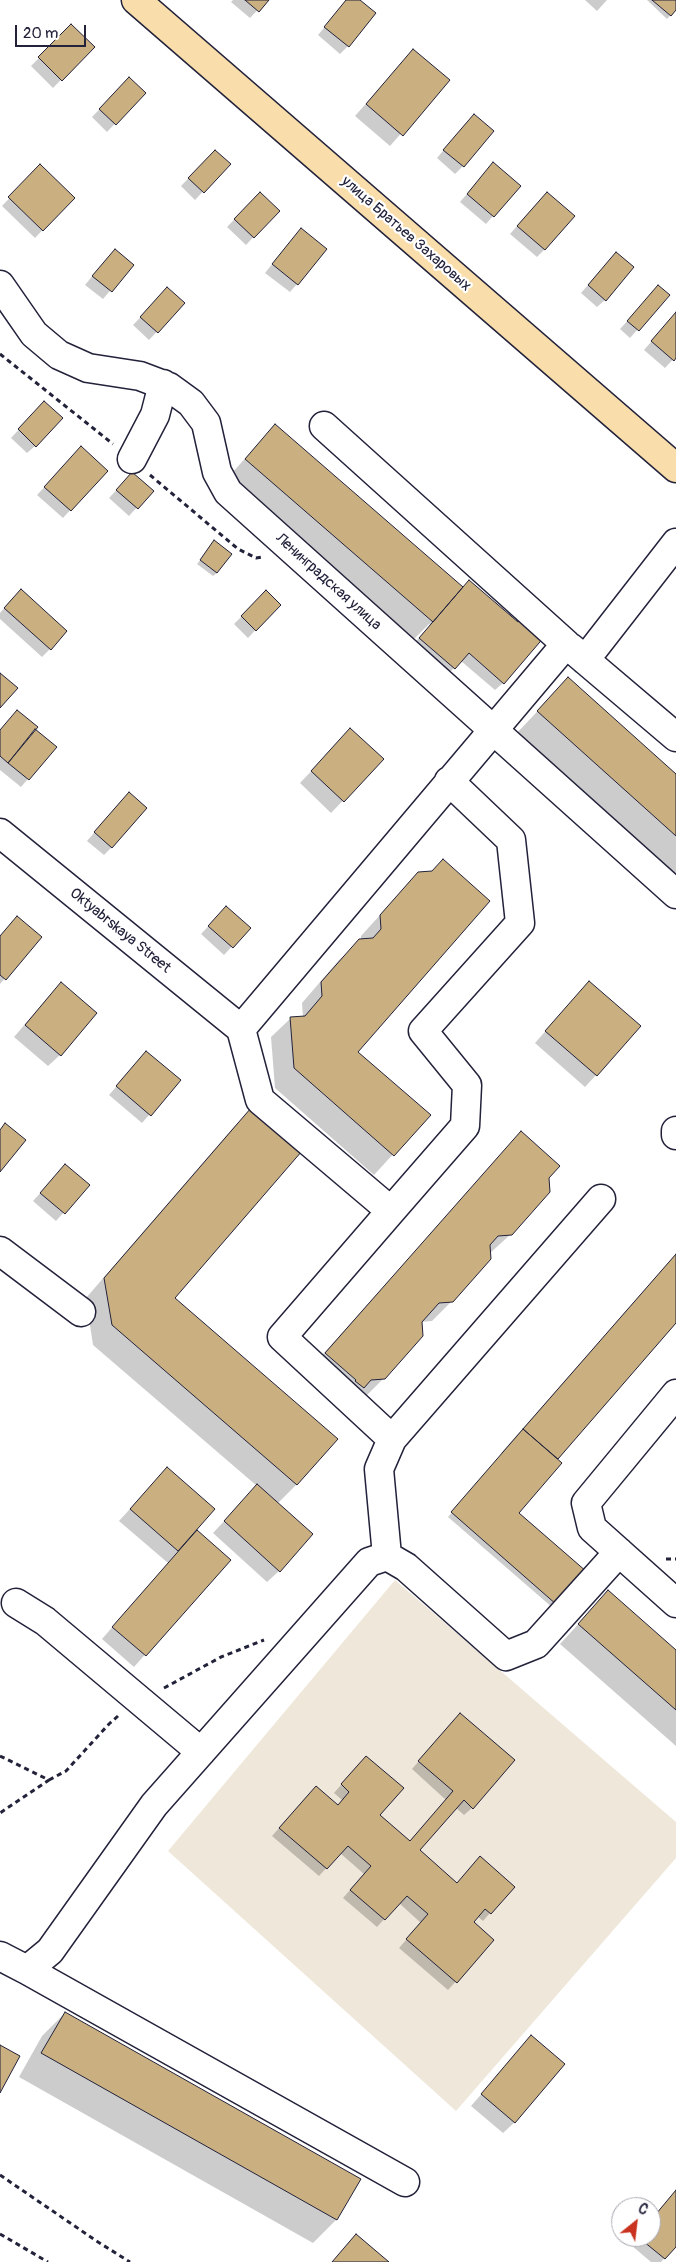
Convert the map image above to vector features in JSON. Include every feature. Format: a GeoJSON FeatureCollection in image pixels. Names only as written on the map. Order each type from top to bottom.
{"type":"FeatureCollection","features":[{"type":"Feature","properties":{"kind":"main road","name":"улица Братьев Захаровых"},"geometry":{"type":"LineString","coordinates":[[136,0],[676,468]]}},
{"type":"Feature","properties":{"kind":"lane","name":"Ленинградская улица"},"geometry":{"type":"LineString","coordinates":[[0,285],[34,334],[59,355],[88,368],[140,376],[163,384],[191,402],[206,423],[217,472],[228,492],[676,894]]}},
{"type":"Feature","properties":{"kind":"lane"},"geometry":{"type":"LineString","coordinates":[[132,459],[155,415],[163,384]]}},
{"type":"Feature","properties":{"kind":"lane"},"geometry":{"type":"LineString","coordinates":[[324,426],[576,652],[676,737]]}},
{"type":"Feature","properties":{"kind":"lane"},"geometry":{"type":"LineString","coordinates":[[392,1211],[260,1100],[241,1029],[492,730],[576,652],[676,543]]}},
{"type":"Feature","properties":{"kind":"lane"},"geometry":{"type":"LineString","coordinates":[[392,1439],[282,1337],[466,1126],[467,1085],[423,1032],[520,923],[511,840],[449,781]]}},
{"type":"Feature","properties":{"kind":"lane","name":"Oktyabrskaya Street"},"geometry":{"type":"LineString","coordinates":[[0,833],[241,1029]]}},
{"type":"Feature","properties":{"kind":"lane"},"geometry":{"type":"LineString","coordinates":[[387,1556],[379,1469],[392,1439],[601,1199]]}},
{"type":"Feature","properties":{"kind":"lane"},"geometry":{"type":"LineString","coordinates":[[0,1251],[82,1312]]}},
{"type":"Feature","properties":{"kind":"lane"},"geometry":{"type":"LineString","coordinates":[[676,1394],[586,1503],[592,1528],[676,1603]]}},
{"type":"Feature","properties":{"kind":"lane"},"geometry":{"type":"LineString","coordinates":[[27,1970],[50,1951],[154,1805],[369,1562],[387,1556],[406,1567],[506,1656],[536,1644],[618,1552]]}},
{"type":"Feature","properties":{"kind":"lane"},"geometry":{"type":"LineString","coordinates":[[16,1603],[45,1621],[201,1752]]}},
{"type":"Feature","properties":{"kind":"lane"},"geometry":{"type":"LineString","coordinates":[[0,1956],[405,2182]]}},
{"type":"Feature","properties":{"kind":"path"},"geometry":{"type":"LineString","coordinates":[[0,1813],[66,1771],[109,1724],[139,1700],[221,1658],[266,1640]]}},
{"type":"Feature","properties":{"kind":"path"},"geometry":{"type":"LineString","coordinates":[[0,1756],[50,1780]]}},
{"type":"Feature","properties":{"kind":"path"},"geometry":{"type":"LineString","coordinates":[[0,2175],[130,2262]]}},
{"type":"Feature","properties":{"kind":"path"},"geometry":{"type":"LineString","coordinates":[[0,2234],[48,2262]]}},
{"type":"Feature","properties":{"kind":"shaded area"},"geometry":{"type":"Polygon","coordinates":[[[395,1580],[676,1822],[676,1858],[456,2111],[168,1851],[395,1580]]]}},
{"type":"Feature","properties":{"kind":"building"},"geometry":{"type":"Polygon","coordinates":[[[245,0],[269,0],[259,12],[245,0]]]}},
{"type":"Feature","properties":{"kind":"building"},"geometry":{"type":"Polygon","coordinates":[[[346,0],[360,0],[376,13],[349,47],[324,27],[346,0]]]}},
{"type":"Feature","properties":{"kind":"building"},"geometry":{"type":"Polygon","coordinates":[[[652,0],[676,0],[676,10],[671,16],[652,0]]]}},
{"type":"Feature","properties":{"kind":"building"},"geometry":{"type":"Polygon","coordinates":[[[71,24],[95,47],[62,81],[38,57],[71,24]]]}},
{"type":"Feature","properties":{"kind":"building"},"geometry":{"type":"Polygon","coordinates":[[[413,49],[450,80],[403,136],[366,104],[413,49]]]}},
{"type":"Feature","properties":{"kind":"building"},"geometry":{"type":"Polygon","coordinates":[[[129,77],[146,93],[116,125],[99,109],[129,77]]]}},
{"type":"Feature","properties":{"kind":"building"},"geometry":{"type":"Polygon","coordinates":[[[474,114],[494,131],[464,167],[443,150],[474,114]]]}},
{"type":"Feature","properties":{"kind":"building"},"geometry":{"type":"Polygon","coordinates":[[[215,150],[231,164],[204,193],[188,178],[215,150]]]}},
{"type":"Feature","properties":{"kind":"building"},"geometry":{"type":"Polygon","coordinates":[[[493,162],[521,186],[494,217],[467,194],[493,162]]]}},
{"type":"Feature","properties":{"kind":"building"},"geometry":{"type":"Polygon","coordinates":[[[40,164],[75,198],[43,231],[8,197],[40,164]]]}},
{"type":"Feature","properties":{"kind":"building"},"geometry":{"type":"Polygon","coordinates":[[[260,192],[280,211],[254,238],[234,219],[260,192]]]}},
{"type":"Feature","properties":{"kind":"building"},"geometry":{"type":"Polygon","coordinates":[[[547,192],[575,216],[545,250],[517,226],[547,192]]]}},
{"type":"Feature","properties":{"kind":"building"},"geometry":{"type":"Polygon","coordinates":[[[301,228],[327,249],[298,285],[272,264],[301,228]]]}},
{"type":"Feature","properties":{"kind":"building"},"geometry":{"type":"Polygon","coordinates":[[[115,249],[134,265],[112,292],[92,276],[115,249]]]}},
{"type":"Feature","properties":{"kind":"building"},"geometry":{"type":"Polygon","coordinates":[[[616,252],[634,267],[606,301],[588,285],[616,252]]]}},
{"type":"Feature","properties":{"kind":"building"},"geometry":{"type":"Polygon","coordinates":[[[658,285],[670,295],[639,331],[627,321],[658,285]]]}},
{"type":"Feature","properties":{"kind":"building"},"geometry":{"type":"Polygon","coordinates":[[[167,287],[185,303],[158,333],[140,317],[167,287]]]}},
{"type":"Feature","properties":{"kind":"building"},"geometry":{"type":"Polygon","coordinates":[[[676,312],[676,358],[674,361],[651,341],[676,312]]]}},
{"type":"Feature","properties":{"kind":"building"},"geometry":{"type":"Polygon","coordinates":[[[44,401],[63,418],[36,447],[18,429],[44,401]]]}},
{"type":"Feature","properties":{"kind":"building"},"geometry":{"type":"Polygon","coordinates":[[[275,424],[463,587],[433,622],[245,459],[275,424]]]}},
{"type":"Feature","properties":{"kind":"building"},"geometry":{"type":"Polygon","coordinates":[[[81,446],[108,471],[71,511],[44,487],[81,446]]]}},
{"type":"Feature","properties":{"kind":"building"},"geometry":{"type":"Polygon","coordinates":[[[132,472],[154,491],[138,509],[116,490],[132,472]]]}},
{"type":"Feature","properties":{"kind":"building"},"geometry":{"type":"Polygon","coordinates":[[[214,540],[232,554],[217,573],[200,560],[214,540]]]}},
{"type":"Feature","properties":{"kind":"building"},"geometry":{"type":"Polygon","coordinates":[[[469,580],[518,622],[523,617],[545,636],[504,684],[469,653],[455,669],[419,638],[469,580]]]}},
{"type":"Feature","properties":{"kind":"building"},"geometry":{"type":"Polygon","coordinates":[[[21,589],[67,631],[51,650],[4,608],[21,589]]]}},
{"type":"Feature","properties":{"kind":"building"},"geometry":{"type":"Polygon","coordinates":[[[266,590],[281,605],[256,631],[241,616],[266,590]]]}},
{"type":"Feature","properties":{"kind":"building"},"geometry":{"type":"Polygon","coordinates":[[[0,673],[18,688],[0,708],[0,673]]]}},
{"type":"Feature","properties":{"kind":"building"},"geometry":{"type":"Polygon","coordinates":[[[568,677],[676,774],[676,836],[537,711],[568,677]]]}},
{"type":"Feature","properties":{"kind":"building"},"geometry":{"type":"Polygon","coordinates":[[[17,710],[38,727],[8,763],[0,756],[0,730],[17,710]]]}},
{"type":"Feature","properties":{"kind":"building"},"geometry":{"type":"Polygon","coordinates":[[[350,728],[384,759],[344,802],[311,771],[350,728]]]}},
{"type":"Feature","properties":{"kind":"building"},"geometry":{"type":"Polygon","coordinates":[[[35,729],[57,747],[29,780],[8,763],[35,729]]]}},
{"type":"Feature","properties":{"kind":"building"},"geometry":{"type":"Polygon","coordinates":[[[129,792],[147,808],[112,848],[94,832],[129,792]]]}},
{"type":"Feature","properties":{"kind":"building"},"geometry":{"type":"Polygon","coordinates":[[[443,859],[490,901],[358,1052],[431,1115],[394,1156],[294,1068],[290,1017],[305,1016],[322,996],[321,982],[359,939],[373,938],[381,929],[380,915],[418,872],[432,871],[443,859]]]}},
{"type":"Feature","properties":{"kind":"building"},"geometry":{"type":"Polygon","coordinates":[[[226,906],[251,928],[233,948],[208,926],[226,906]]]}},
{"type":"Feature","properties":{"kind":"building"},"geometry":{"type":"Polygon","coordinates":[[[17,916],[42,937],[6,980],[0,975],[0,936],[17,916]]]}},
{"type":"Feature","properties":{"kind":"building"},"geometry":{"type":"Polygon","coordinates":[[[589,981],[641,1026],[597,1076],[545,1031],[589,981]]]}},
{"type":"Feature","properties":{"kind":"building"},"geometry":{"type":"Polygon","coordinates":[[[61,982],[97,1013],[61,1056],[25,1025],[61,982]]]}},
{"type":"Feature","properties":{"kind":"building"},"geometry":{"type":"Polygon","coordinates":[[[146,1051],[181,1080],[151,1116],[116,1086],[146,1051]]]}},
{"type":"Feature","properties":{"kind":"building"},"geometry":{"type":"Polygon","coordinates":[[[251,1108],[302,1151],[175,1298],[338,1439],[297,1485],[112,1325],[104,1278],[251,1108]]]}},
{"type":"Feature","properties":{"kind":"building"},"geometry":{"type":"Polygon","coordinates":[[[5,1123],[26,1140],[0,1172],[0,1130],[5,1123]]]}},
{"type":"Feature","properties":{"kind":"building"},"geometry":{"type":"Polygon","coordinates":[[[521,1131],[560,1166],[549,1178],[550,1192],[512,1235],[498,1236],[490,1245],[491,1259],[453,1302],[439,1303],[422,1322],[423,1336],[385,1379],[371,1380],[364,1388],[325,1353],[521,1131]]]}},
{"type":"Feature","properties":{"kind":"building"},"geometry":{"type":"Polygon","coordinates":[[[65,1164],[90,1185],[65,1214],[40,1193],[65,1164]]]}},
{"type":"Feature","properties":{"kind":"building"},"geometry":{"type":"Polygon","coordinates":[[[676,1254],[676,1323],[558,1459],[523,1429],[676,1254]]]}},
{"type":"Feature","properties":{"kind":"building"},"geometry":{"type":"Polygon","coordinates":[[[523,1429],[562,1463],[519,1513],[587,1572],[557,1605],[451,1512],[523,1429]]]}},
{"type":"Feature","properties":{"kind":"building"},"geometry":{"type":"Polygon","coordinates":[[[167,1467],[215,1509],[178,1551],[130,1509],[167,1467]]]}},
{"type":"Feature","properties":{"kind":"building"},"geometry":{"type":"Polygon","coordinates":[[[257,1484],[313,1534],[280,1572],[224,1521],[257,1484]]]}},
{"type":"Feature","properties":{"kind":"building"},"geometry":{"type":"Polygon","coordinates":[[[197,1530],[231,1560],[146,1656],[112,1627],[197,1530]]]}},
{"type":"Feature","properties":{"kind":"building"},"geometry":{"type":"Polygon","coordinates":[[[608,1590],[676,1650],[676,1710],[578,1624],[608,1590]]]}},
{"type":"Feature","properties":{"kind":"building"},"geometry":{"type":"Polygon","coordinates":[[[460,1713],[515,1760],[473,1809],[464,1800],[420,1850],[457,1883],[480,1856],[515,1887],[491,1914],[485,1909],[474,1922],[494,1940],[457,1983],[406,1939],[428,1914],[407,1896],[385,1920],[350,1890],[371,1866],[348,1846],[327,1869],[279,1828],[316,1786],[338,1805],[349,1792],[341,1784],[366,1756],[404,1788],[380,1815],[410,1841],[453,1791],[418,1761],[460,1713]]]}},
{"type":"Feature","properties":{"kind":"building"},"geometry":{"type":"Polygon","coordinates":[[[65,2012],[361,2179],[337,2220],[41,2053],[65,2012]]]}},
{"type":"Feature","properties":{"kind":"building"},"geometry":{"type":"Polygon","coordinates":[[[531,2035],[565,2064],[515,2123],[481,2094],[531,2035]]]}},
{"type":"Feature","properties":{"kind":"building"},"geometry":{"type":"Polygon","coordinates":[[[0,2045],[20,2056],[0,2093],[0,2045]]]}},
{"type":"Feature","properties":{"kind":"building"},"geometry":{"type":"Polygon","coordinates":[[[676,2190],[676,2247],[665,2259],[650,2247],[661,2247],[661,2208],[676,2190]]]}},
{"type":"Feature","properties":{"kind":"building"},"geometry":{"type":"Polygon","coordinates":[[[356,2234],[389,2262],[332,2262],[356,2234]]]}}]}
